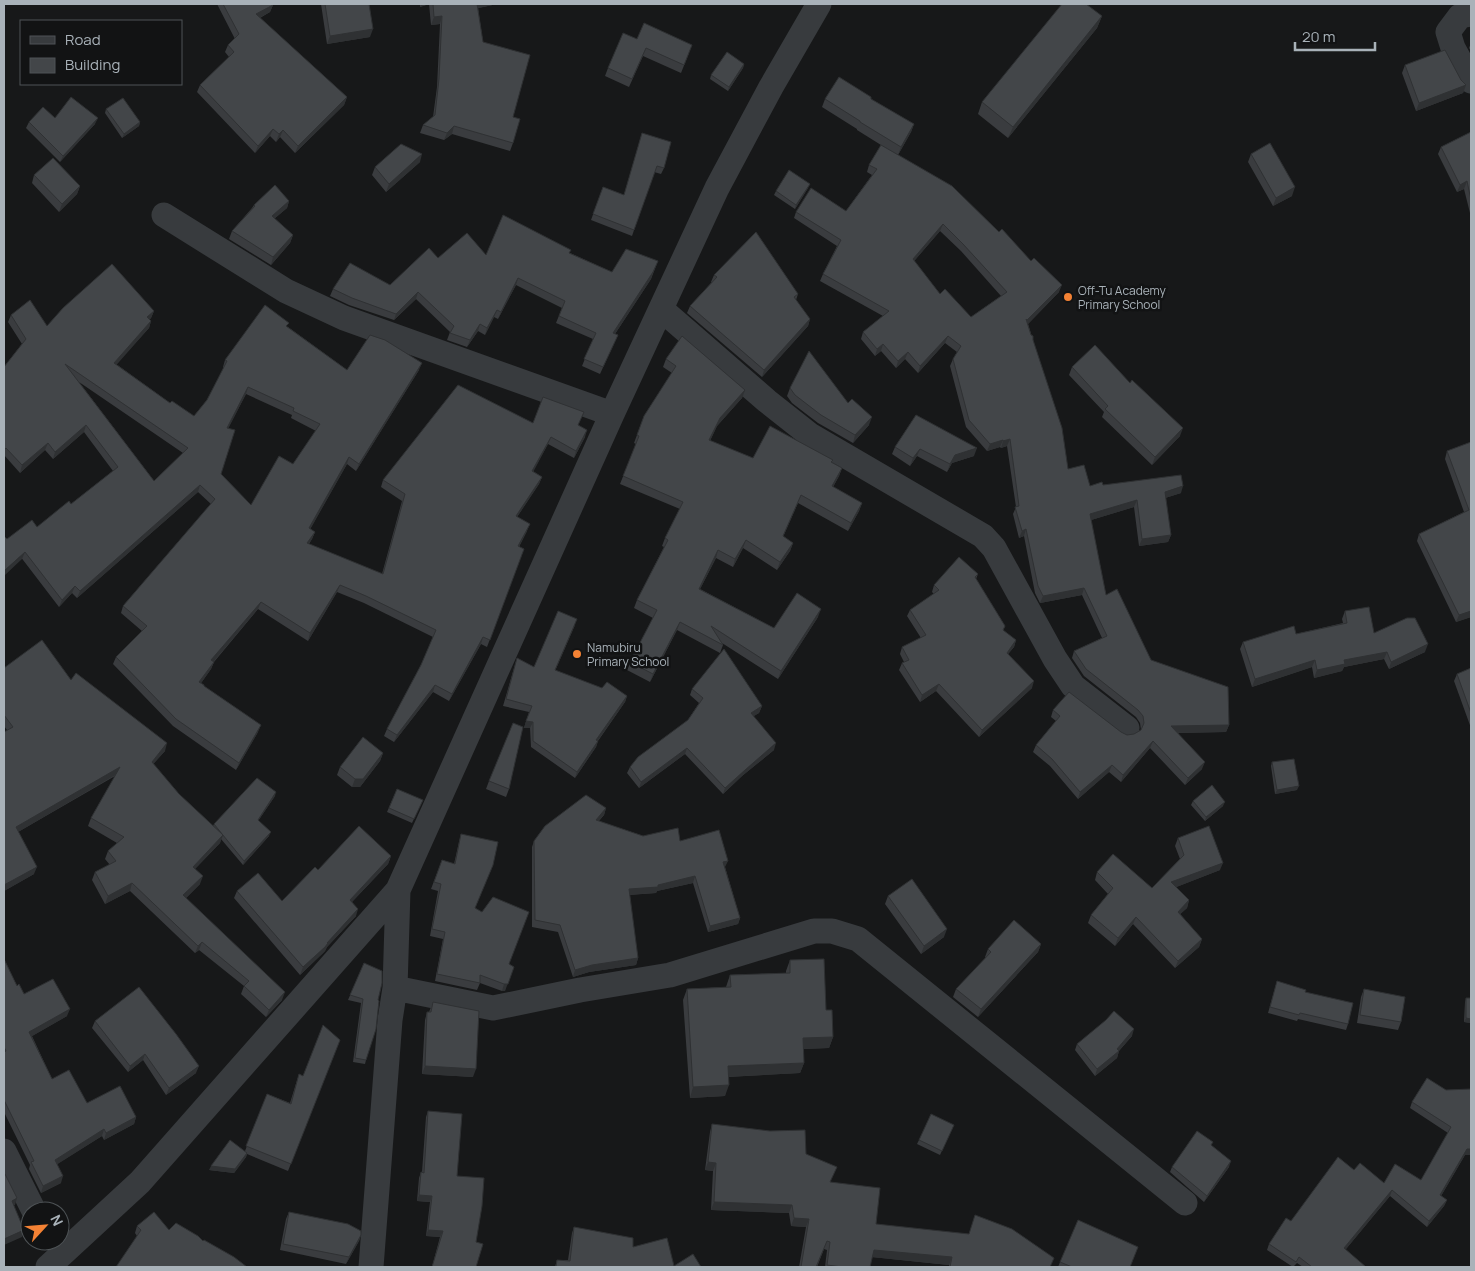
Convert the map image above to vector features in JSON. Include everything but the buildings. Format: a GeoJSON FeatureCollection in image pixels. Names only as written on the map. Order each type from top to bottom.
{"type":"FeatureCollection","features":[{"type":"Feature","properties":{"kind":"street"},"geometry":{"type":"LineString","coordinates":[[52,1256],[140,1182],[398,890],[612,414],[717,188],[771,87],[819,4]]}},
{"type":"Feature","properties":{"kind":"street"},"geometry":{"type":"LineString","coordinates":[[1471,14],[1460,16],[1448,32],[1452,48],[1471,81]]}},
{"type":"Feature","properties":{"kind":"street"},"geometry":{"type":"LineString","coordinates":[[164,214],[286,291],[344,318],[612,414]]}},
{"type":"Feature","properties":{"kind":"street"},"geometry":{"type":"LineString","coordinates":[[661,309],[767,401],[810,435],[983,536],[994,548],[1055,659],[1073,686],[1126,728]]}},
{"type":"Feature","properties":{"kind":"street"},"geometry":{"type":"LineString","coordinates":[[371,1267],[390,1020],[395,988],[398,890]]}},
{"type":"Feature","properties":{"kind":"street"},"geometry":{"type":"LineString","coordinates":[[395,988],[493,1008],[580,990],[670,975],[814,931],[832,931],[858,939],[1185,1203]]}},
{"type":"Feature","properties":{"kind":"street"},"geometry":{"type":"LineString","coordinates":[[4,1152],[29,1201]]}},
{"type":"Feature","properties":{"kind":"place","name":"Off-Tu Academy Primary School"},"geometry":{"type":"Point","coordinates":[1068,297]}},
{"type":"Feature","properties":{"kind":"place","name":"Namubiru Primary School"},"geometry":{"type":"Point","coordinates":[577,654]}}]}
